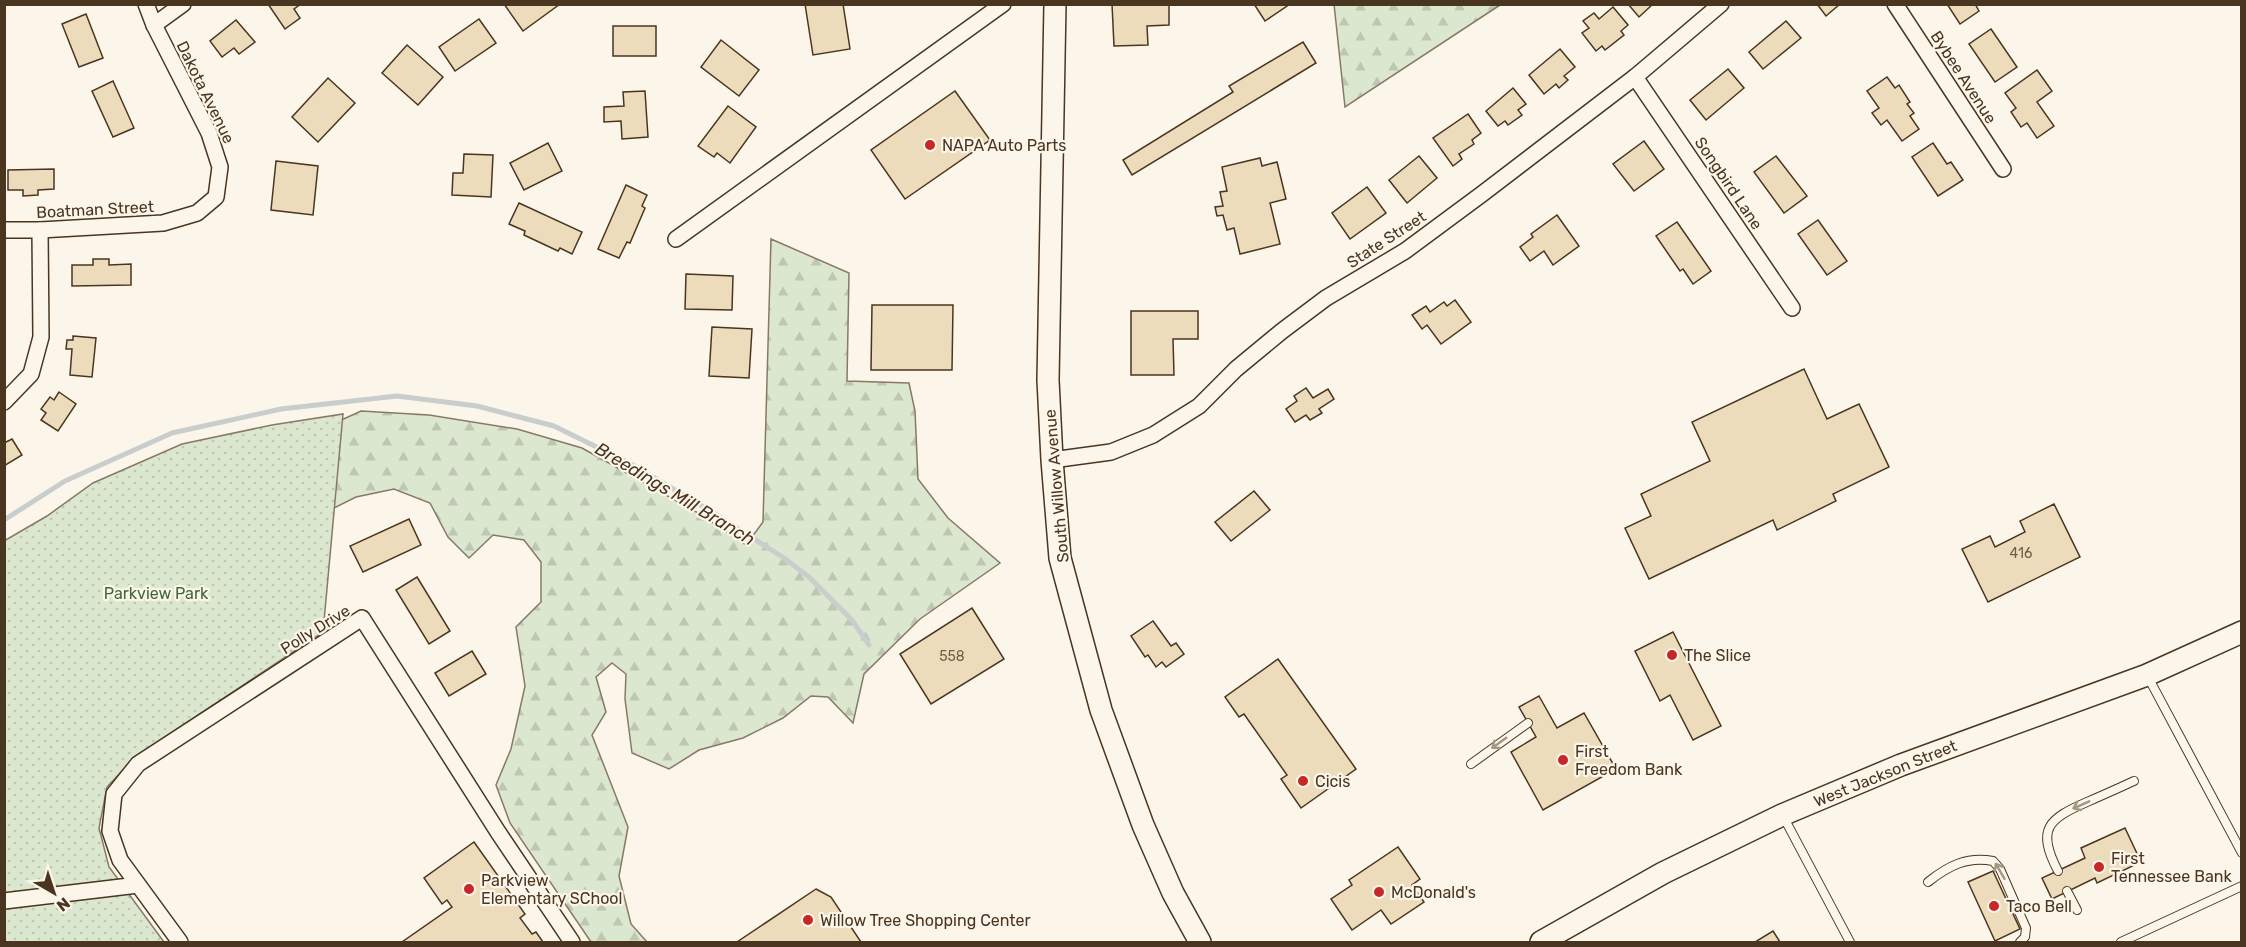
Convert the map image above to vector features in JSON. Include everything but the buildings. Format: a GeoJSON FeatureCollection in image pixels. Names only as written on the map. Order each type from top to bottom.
{"type":"FeatureCollection","features":[{"type":"Feature","properties":{"kind":"main road","name":"South Willow Avenue"},"geometry":{"type":"LineString","coordinates":[[1055,4],[1048,369],[1060,558],[1101,710],[1143,825],[1173,893],[1200,942]]}},
{"type":"Feature","properties":{"kind":"main road","name":"West Jackson Street"},"geometry":{"type":"LineString","coordinates":[[1541,942],[1663,873],[1782,815],[1901,765],[2147,675],[2241,632]]}},
{"type":"Feature","properties":{"kind":"street","name":"Dakota Avenue"},"geometry":{"type":"LineString","coordinates":[[146,4],[154,25],[209,134],[220,167],[216,197]]}},
{"type":"Feature","properties":{"kind":"street"},"geometry":{"type":"LineString","coordinates":[[154,25],[183,4]]}},
{"type":"Feature","properties":{"kind":"street"},"geometry":{"type":"LineString","coordinates":[[676,239],[1003,4]]}},
{"type":"Feature","properties":{"kind":"street","name":"State Street"},"geometry":{"type":"LineString","coordinates":[[1052,460],[1111,452],[1153,435],[1199,406],[1236,369],[1282,331],[1326,298],[1405,251],[1635,77],[1721,4]]}},
{"type":"Feature","properties":{"kind":"street","name":"Bybee Avenue"},"geometry":{"type":"LineString","coordinates":[[1894,4],[2003,169]]}},
{"type":"Feature","properties":{"kind":"street","name":"Songbird Lane"},"geometry":{"type":"LineString","coordinates":[[1635,77],[1792,308]]}},
{"type":"Feature","properties":{"kind":"street","name":"Boatman Street"},"geometry":{"type":"LineString","coordinates":[[4,230],[163,223],[197,213],[216,197]]}},
{"type":"Feature","properties":{"kind":"street"},"geometry":{"type":"LineString","coordinates":[[4,402],[31,374],[41,337],[40,230]]}},
{"type":"Feature","properties":{"kind":"street","name":"Polly Drive"},"geometry":{"type":"LineString","coordinates":[[138,885],[120,860],[110,831],[114,794],[138,764],[362,618],[498,832],[572,942]]}},
{"type":"Feature","properties":{"kind":"street"},"geometry":{"type":"LineString","coordinates":[[4,901],[138,885],[180,942]]}},
{"type":"Feature","properties":{"kind":"lane"},"geometry":{"type":"LineString","coordinates":[[2147,675],[2241,853]]}},
{"type":"Feature","properties":{"kind":"lane"},"geometry":{"type":"LineString","coordinates":[[1471,764],[1528,723]]}},
{"type":"Feature","properties":{"kind":"lane"},"geometry":{"type":"LineString","coordinates":[[2058,871],[2049,854],[2047,838],[2050,824],[2061,814],[2134,782]]}},
{"type":"Feature","properties":{"kind":"lane"},"geometry":{"type":"LineString","coordinates":[[1782,815],[1850,942]]}},
{"type":"Feature","properties":{"kind":"lane"},"geometry":{"type":"LineString","coordinates":[[1928,882],[1945,868],[1964,861],[1981,858],[1993,861],[2000,869],[2026,928],[2025,937],[2020,942]]}},
{"type":"Feature","properties":{"kind":"lane"},"geometry":{"type":"LineString","coordinates":[[2121,942],[2241,886]]}},
{"type":"Feature","properties":{"kind":"lane"},"geometry":{"type":"LineString","coordinates":[[2067,891],[2077,910]]}},
{"type":"Feature","properties":{"kind":"green space"},"geometry":{"type":"Polygon","coordinates":[[[1334,4],[1500,4],[1500,5],[1345,107],[1334,4]]]}},
{"type":"Feature","properties":{"kind":"green space"},"geometry":{"type":"Polygon","coordinates":[[[771,239],[849,273],[847,381],[909,383],[915,411],[918,479],[948,518],[1000,563],[920,619],[864,674],[853,723],[828,697],[811,696],[783,718],[743,738],[699,750],[669,769],[632,753],[625,699],[626,674],[612,663],[596,677],[606,712],[592,735],[628,827],[619,876],[631,924],[647,942],[591,942],[510,823],[496,785],[511,749],[525,686],[516,627],[541,602],[541,562],[524,540],[493,535],[469,558],[448,537],[430,503],[394,489],[356,497],[324,513],[302,438],[361,411],[429,415],[517,429],[582,448],[698,513],[746,545],[763,522],[771,239]]]}},
{"type":"Feature","properties":{"kind":"green space","name":"Parkview Park"},"geometry":{"type":"Polygon","coordinates":[[[343,414],[323,632],[135,757],[107,787],[99,828],[109,867],[164,942],[5,942],[4,541],[47,516],[93,483],[182,444],[272,425],[343,414]]]}},
{"type":"Feature","properties":{"kind":"waterway","name":"Breedings Mill Branch"},"geometry":{"type":"LineString","coordinates":[[4,520],[65,481],[172,433],[281,409],[397,396],[477,406],[554,426],[631,464],[712,512],[784,558],[809,577],[852,620],[869,645]]}},
{"type":"Feature","properties":{"kind":"place","name":"NAPA Auto Parts"},"geometry":{"type":"Point","coordinates":[930,145]}},
{"type":"Feature","properties":{"kind":"place","name":"The Slice"},"geometry":{"type":"Point","coordinates":[1672,655]}},
{"type":"Feature","properties":{"kind":"place","name":"First Freedom Bank"},"geometry":{"type":"Point","coordinates":[1563,760]}},
{"type":"Feature","properties":{"kind":"place","name":"Cicis"},"geometry":{"type":"Point","coordinates":[1303,781]}},
{"type":"Feature","properties":{"kind":"place","name":"First Tennessee Bank"},"geometry":{"type":"Point","coordinates":[2099,867]}},
{"type":"Feature","properties":{"kind":"place","name":"Parkview Elementary SChool"},"geometry":{"type":"Point","coordinates":[469,889]}},
{"type":"Feature","properties":{"kind":"place","name":"McDonald's"},"geometry":{"type":"Point","coordinates":[1379,892]}},
{"type":"Feature","properties":{"kind":"place","name":"Taco Bell"},"geometry":{"type":"Point","coordinates":[1994,906]}},
{"type":"Feature","properties":{"kind":"place","name":"Willow Tree Shopping Center"},"geometry":{"type":"Point","coordinates":[808,920]}}]}
